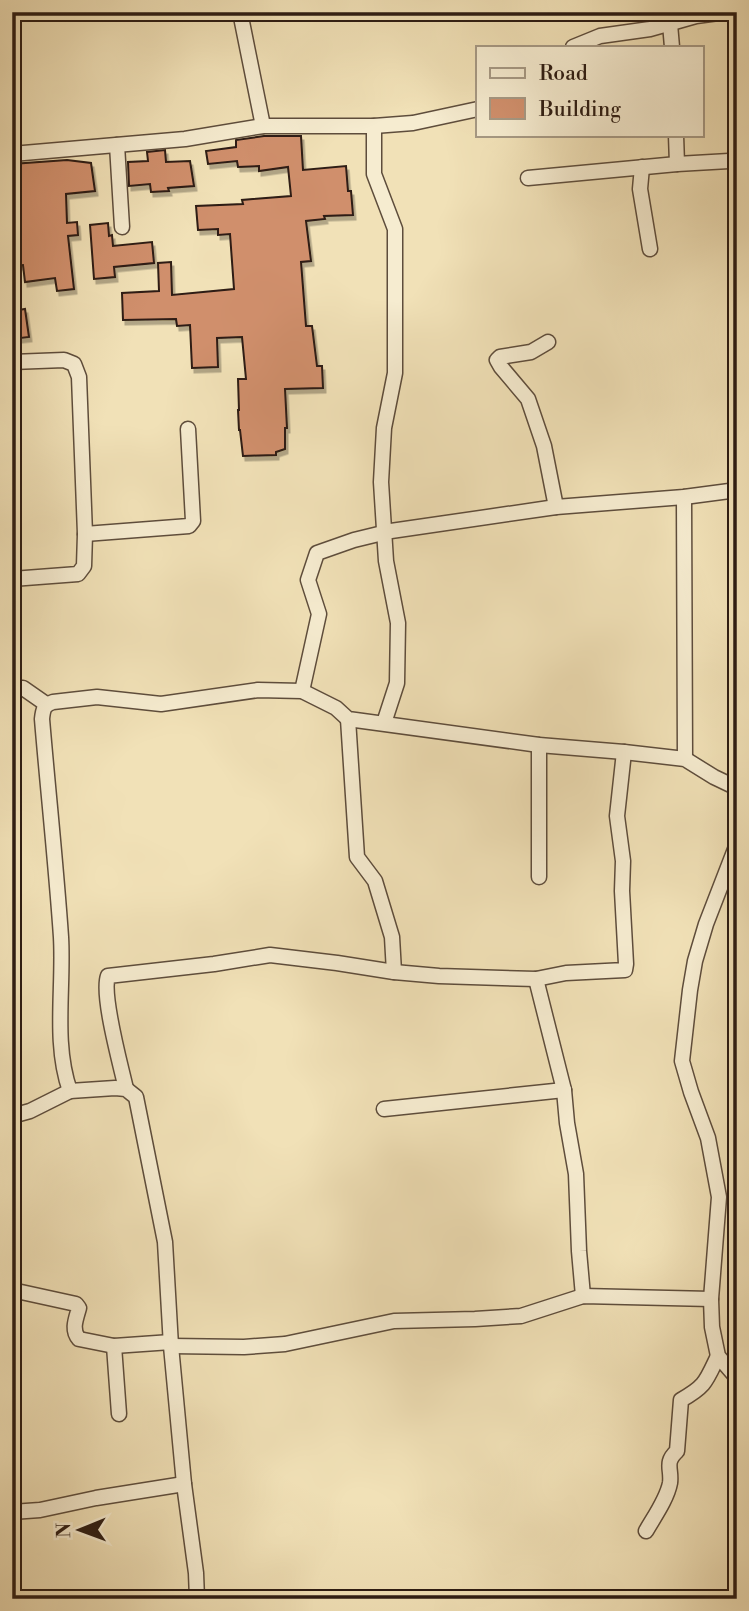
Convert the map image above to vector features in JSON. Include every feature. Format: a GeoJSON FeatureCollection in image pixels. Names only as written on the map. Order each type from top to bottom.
{"type":"FeatureCollection","features":[{"type":"Feature","properties":{"kind":"street"},"geometry":{"type":"LineString","coordinates":[[240,12],[263,126]]}},
{"type":"Feature","properties":{"kind":"street"},"geometry":{"type":"LineString","coordinates":[[575,46],[600,36],[650,29],[668,18],[726,12]]}},
{"type":"Feature","properties":{"kind":"street"},"geometry":{"type":"LineString","coordinates":[[668,18],[672,46]]}},
{"type":"Feature","properties":{"kind":"street"},"geometry":{"type":"LineString","coordinates":[[12,153],[185,139],[263,126],[374,126],[413,123],[476,109]]}},
{"type":"Feature","properties":{"kind":"street"},"geometry":{"type":"LineString","coordinates":[[374,126],[374,174],[395,229],[395,373],[384,428],[381,482],[386,561],[398,623],[397,683],[384,723]]}},
{"type":"Feature","properties":{"kind":"street"},"geometry":{"type":"LineString","coordinates":[[676,136],[677,164]]}},
{"type":"Feature","properties":{"kind":"street"},"geometry":{"type":"LineString","coordinates":[[117,145],[122,227]]}},
{"type":"Feature","properties":{"kind":"street"},"geometry":{"type":"LineString","coordinates":[[528,178],[729,161]]}},
{"type":"Feature","properties":{"kind":"street"},"geometry":{"type":"LineString","coordinates":[[642,167],[640,188],[650,249]]}},
{"type":"Feature","properties":{"kind":"street"},"geometry":{"type":"LineString","coordinates":[[548,342],[531,352],[500,357],[497,360],[500,368],[528,399],[544,446],[556,508]]}},
{"type":"Feature","properties":{"kind":"street"},"geometry":{"type":"LineString","coordinates":[[12,362],[64,360],[74,364],[79,377],[85,534],[84,566],[78,574],[12,579]]}},
{"type":"Feature","properties":{"kind":"street"},"geometry":{"type":"LineString","coordinates":[[85,534],[189,526],[193,522],[188,429]]}},
{"type":"Feature","properties":{"kind":"street"},"geometry":{"type":"LineString","coordinates":[[302,691],[318,614],[309,580],[317,552],[384,533],[556,508],[737,490]]}},
{"type":"Feature","properties":{"kind":"street"},"geometry":{"type":"LineString","coordinates":[[684,497],[685,760]]}},
{"type":"Feature","properties":{"kind":"street"},"geometry":{"type":"LineString","coordinates":[[12,689],[23,688],[46,704]]}},
{"type":"Feature","properties":{"kind":"street"},"geometry":{"type":"LineString","coordinates":[[70,1091],[61,1051],[61,939],[41,719],[46,704],[97,697],[161,704],[258,690],[302,691],[336,708],[348,719],[540,745],[685,760],[737,788]]}},
{"type":"Feature","properties":{"kind":"street"},"geometry":{"type":"LineString","coordinates":[[348,719],[357,857],[375,881],[392,937],[394,972]]}},
{"type":"Feature","properties":{"kind":"street"},"geometry":{"type":"LineString","coordinates":[[539,877],[540,745]]}},
{"type":"Feature","properties":{"kind":"street"},"geometry":{"type":"LineString","coordinates":[[197,1599],[171,1344],[165,1242],[135,1097],[126,1089],[108,1008],[108,976],[270,955],[439,976],[536,979],[566,972],[625,970],[622,891],[624,861],[617,816],[624,752]]}},
{"type":"Feature","properties":{"kind":"street"},"geometry":{"type":"LineString","coordinates":[[734,1371],[718,1356],[712,1327],[711,1299],[719,1197],[708,1138],[682,1061],[695,961],[737,844]]}},
{"type":"Feature","properties":{"kind":"street"},"geometry":{"type":"LineString","coordinates":[[536,979],[564,1090],[576,1174],[583,1296]]}},
{"type":"Feature","properties":{"kind":"street"},"geometry":{"type":"LineString","coordinates":[[12,1116],[30,1111],[70,1091],[126,1089]]}},
{"type":"Feature","properties":{"kind":"street"},"geometry":{"type":"LineString","coordinates":[[384,1109],[564,1090]]}},
{"type":"Feature","properties":{"kind":"street"},"geometry":{"type":"LineString","coordinates":[[12,1290],[76,1304],[79,1308],[75,1335],[79,1339],[114,1346],[171,1344],[244,1347],[285,1344],[394,1321],[521,1316],[583,1296],[711,1299]]}},
{"type":"Feature","properties":{"kind":"street"},"geometry":{"type":"LineString","coordinates":[[114,1346],[119,1414]]}},
{"type":"Feature","properties":{"kind":"street"},"geometry":{"type":"LineString","coordinates":[[646,1531],[670,1485],[669,1464],[670,1458],[677,1451],[681,1400],[705,1383],[718,1356]]}},
{"type":"Feature","properties":{"kind":"street"},"geometry":{"type":"LineString","coordinates":[[12,1512],[40,1510],[96,1497],[184,1484]]}},
{"type":"Feature","properties":{"kind":"building"},"geometry":{"type":"Polygon","coordinates":[[[264,136],[301,136],[303,170],[346,166],[353,215],[324,216],[325,219],[306,221],[311,261],[301,262],[306,326],[312,326],[317,366],[322,366],[323,388],[285,389],[285,449],[276,452],[276,455],[243,456],[238,410],[238,379],[246,379],[242,337],[217,338],[218,367],[192,368],[190,325],[177,326],[176,319],[123,320],[122,293],[159,291],[158,263],[171,262],[172,295],[234,289],[230,234],[218,235],[218,229],[198,230],[196,206],[243,204],[242,200],[291,196],[288,167],[259,171],[259,166],[238,167],[237,161],[208,164],[206,151],[236,147],[236,140],[264,136]]]}},
{"type":"Feature","properties":{"kind":"building"},"geometry":{"type":"Polygon","coordinates":[[[165,150],[166,162],[190,161],[194,186],[151,192],[150,184],[129,186],[128,162],[148,161],[147,152],[165,150]]]}},
{"type":"Feature","properties":{"kind":"building"},"geometry":{"type":"Polygon","coordinates":[[[67,160],[91,163],[95,191],[66,194],[67,223],[77,222],[78,235],[68,236],[74,289],[57,291],[55,278],[25,282],[23,265],[12,266],[12,164],[67,160]]]}},
{"type":"Feature","properties":{"kind":"building"},"geometry":{"type":"Polygon","coordinates":[[[108,223],[113,246],[152,242],[154,263],[114,267],[115,277],[94,279],[90,225],[108,223]]]}},
{"type":"Feature","properties":{"kind":"building"},"geometry":{"type":"Polygon","coordinates":[[[25,309],[29,337],[12,339],[12,311],[25,309]]]}}]}
